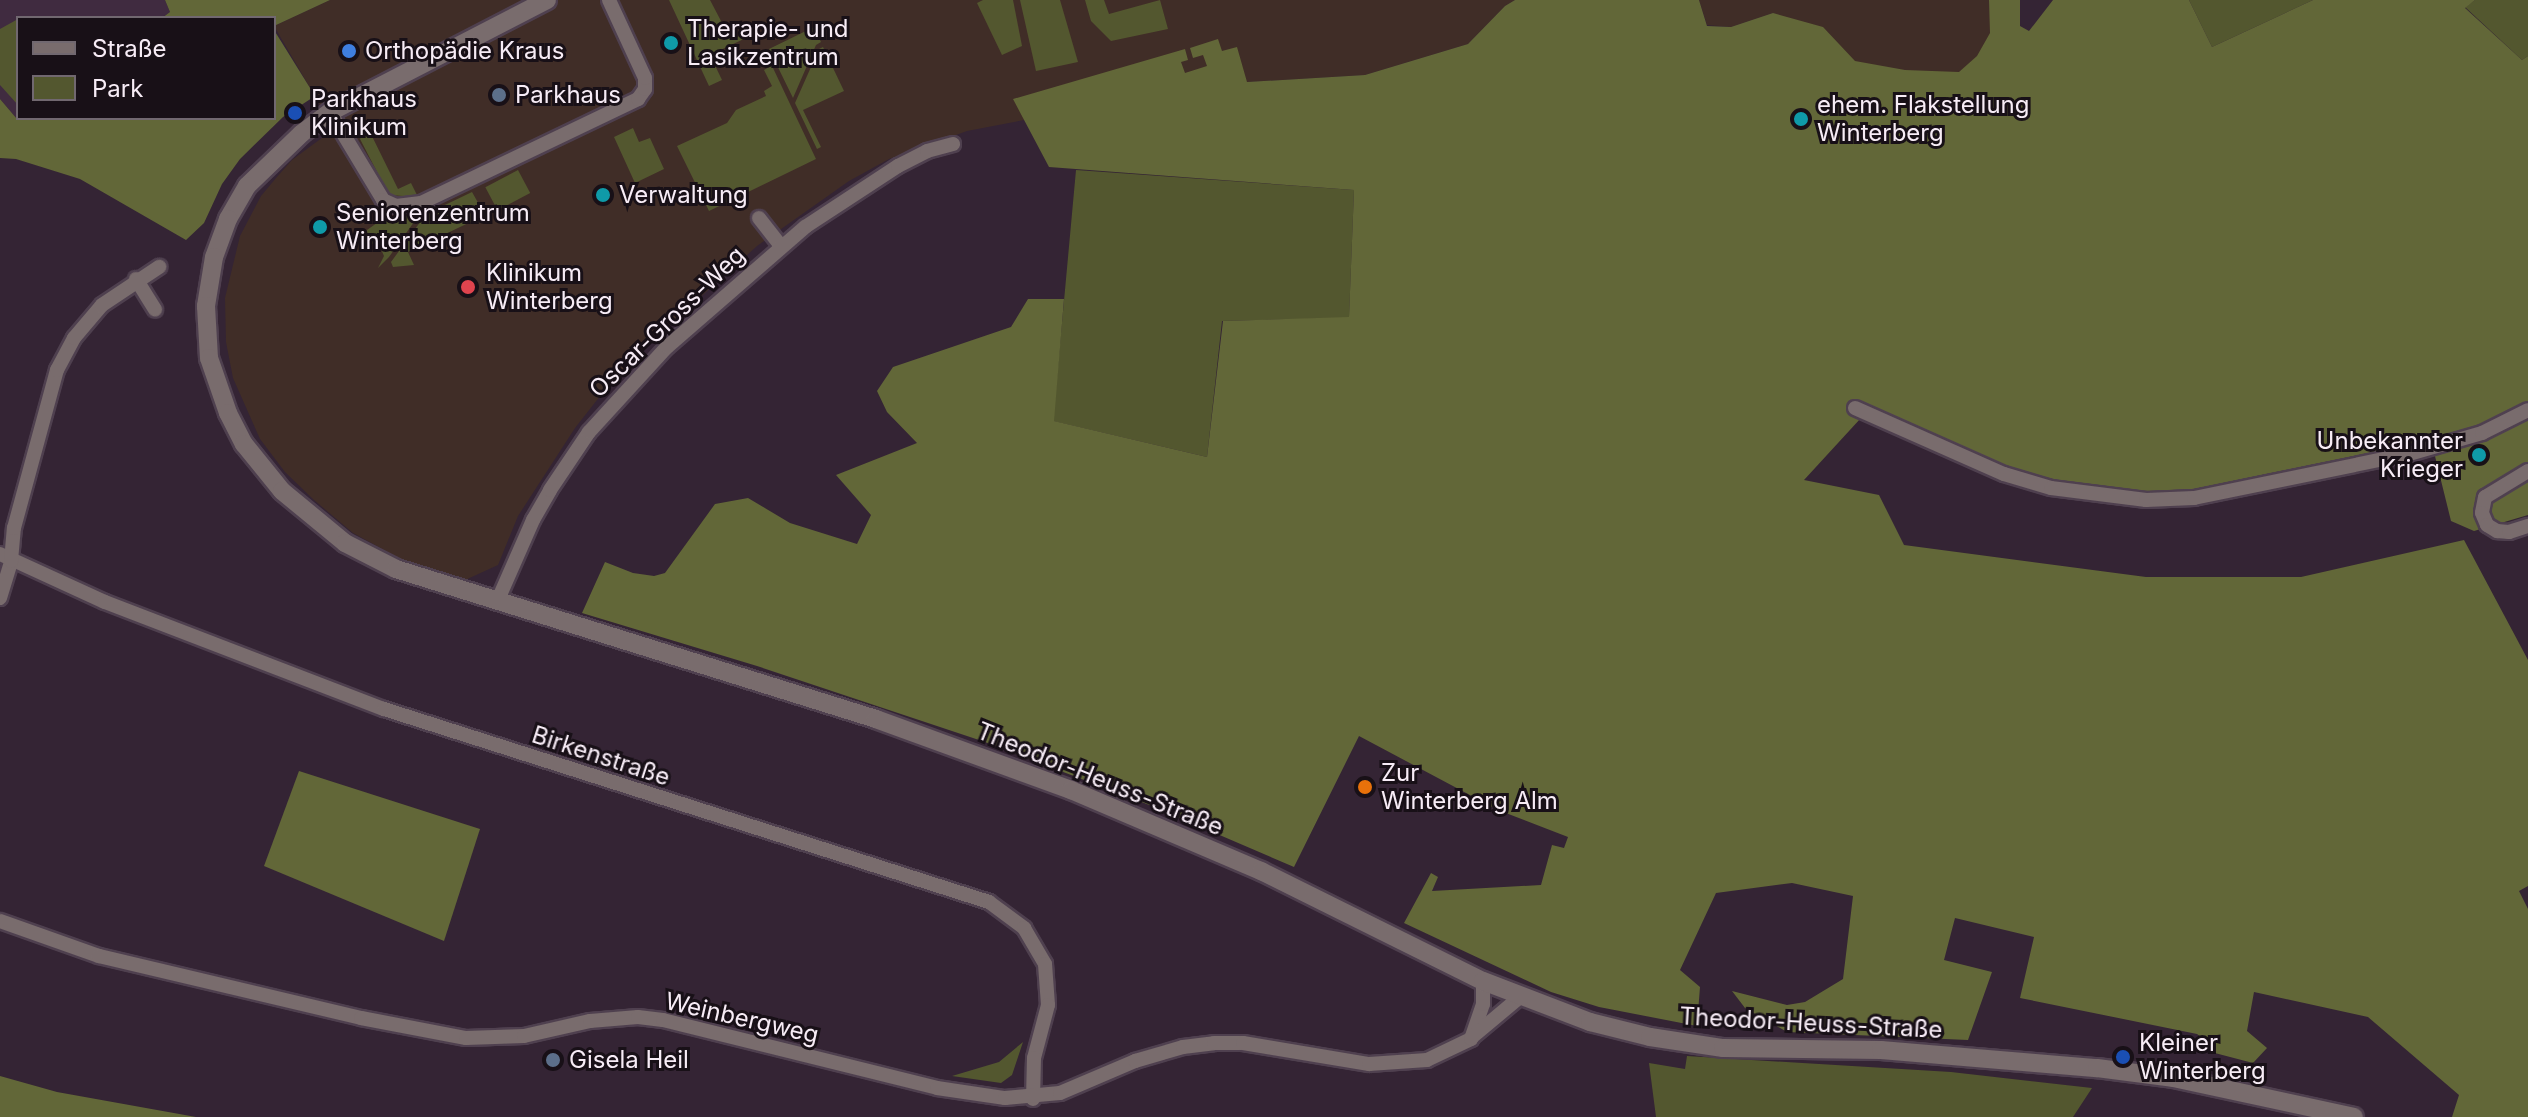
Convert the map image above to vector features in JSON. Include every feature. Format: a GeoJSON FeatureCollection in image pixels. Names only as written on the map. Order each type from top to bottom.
{"type":"FeatureCollection","features":[{"type":"Feature","properties":{"kind":"street","name":"Theodor-Heuss-Straße"},"geometry":{"type":"LineString","coordinates":[[547,0],[330,112],[263,169],[247,186],[228,219],[214,257],[206,306],[209,358],[216,382],[228,413],[258,464],[321,526],[396,569],[876,719],[1006,765],[1261,871],[1483,981],[1590,1022],[1723,1048],[1881,1050],[2052,1062],[2174,1078],[2354,1117]]}},
{"type":"Feature","properties":{"kind":"street"},"geometry":{"type":"LineString","coordinates":[[330,112],[383,200],[396,206],[421,203],[638,99],[645,89],[645,78],[609,0]]}},
{"type":"Feature","properties":{"kind":"street","name":"Oscar-Gross-Weg"},"geometry":{"type":"LineString","coordinates":[[497,602],[533,520],[589,432],[667,347],[780,245],[898,166],[927,151],[953,144]]}},
{"type":"Feature","properties":{"kind":"street","name":"Oscar-Gross-Weg"},"geometry":{"type":"LineString","coordinates":[[759,218],[780,245]]}},
{"type":"Feature","properties":{"kind":"street"},"geometry":{"type":"LineString","coordinates":[[0,598],[6,557],[57,370],[88,321],[136,279],[159,267]]}},
{"type":"Feature","properties":{"kind":"street"},"geometry":{"type":"LineString","coordinates":[[136,279],[155,309]]}},
{"type":"Feature","properties":{"kind":"street"},"geometry":{"type":"LineString","coordinates":[[1855,408],[2004,474],[2051,488],[2146,500],[2194,498],[2409,454],[2482,433],[2528,410]]}},
{"type":"Feature","properties":{"kind":"street"},"geometry":{"type":"LineString","coordinates":[[2528,471],[2485,497],[2482,513],[2487,525],[2497,531],[2509,532],[2528,526]]}},
{"type":"Feature","properties":{"kind":"street","name":"Birkenstraße"},"geometry":{"type":"LineString","coordinates":[[6,557],[220,648],[397,713],[989,902],[1024,928],[1045,964],[1048,1005],[1034,1058],[1033,1099]]}},
{"type":"Feature","properties":{"kind":"street","name":"Weinbergweg"},"geometry":{"type":"LineString","coordinates":[[0,921],[99,956],[361,1018],[466,1038],[498,1039],[590,1021],[638,1017],[663,1020],[971,1095],[1033,1099],[1082,1086],[1135,1061],[1183,1047],[1243,1043],[1369,1064],[1397,1065],[1427,1060],[1471,1039],[1520,997]]}},
{"type":"Feature","properties":{"kind":"street"},"geometry":{"type":"LineString","coordinates":[[1471,1039],[1483,1004],[1483,981]]}},
{"type":"Feature","properties":{"kind":"shaded area"},"geometry":{"type":"Polygon","coordinates":[[[0,0],[165,0],[170,12],[165,16],[16,16],[16,118],[0,99],[0,0]]]}},
{"type":"Feature","properties":{"kind":"shaded area","name":"Klinikum Winterberg"},"geometry":{"type":"Polygon","coordinates":[[[330,0],[1515,0],[1505,6],[1468,44],[1365,75],[1247,82],[967,131],[889,159],[849,181],[757,246],[654,339],[608,386],[575,428],[518,516],[498,565],[463,581],[401,559],[353,533],[314,500],[285,472],[260,439],[233,378],[226,342],[225,298],[240,236],[261,196],[276,178],[292,160],[334,129],[276,25],[330,0]]]}},
{"type":"Feature","properties":{"kind":"shaded area"},"geometry":{"type":"Polygon","coordinates":[[[1699,0],[1989,0],[1997,95],[1902,91],[1773,13],[1731,27],[1707,25],[1699,0]]]}},
{"type":"Feature","properties":{"kind":"green space"},"geometry":{"type":"Polygon","coordinates":[[[165,0],[330,0],[276,25],[276,16],[165,16],[170,12],[165,0]]]}},
{"type":"Feature","properties":{"kind":"green space"},"geometry":{"type":"Polygon","coordinates":[[[669,0],[710,0],[731,40],[746,33],[748,37],[710,55],[722,80],[709,86],[669,0]]]}},
{"type":"Feature","properties":{"kind":"green space"},"geometry":{"type":"Polygon","coordinates":[[[983,0],[1013,0],[1022,46],[1002,55],[977,3],[983,0]]]}},
{"type":"Feature","properties":{"kind":"green space"},"geometry":{"type":"Polygon","coordinates":[[[1020,0],[1060,0],[1078,62],[1036,71],[1020,0]]]}},
{"type":"Feature","properties":{"kind":"green space"},"geometry":{"type":"Polygon","coordinates":[[[1085,0],[1104,0],[1109,14],[1160,0],[1168,29],[1111,41],[1091,21],[1085,0]]]}},
{"type":"Feature","properties":{"kind":"green space"},"geometry":{"type":"Polygon","coordinates":[[[1515,0],[1699,0],[1707,26],[1731,27],[1773,13],[1823,27],[1855,61],[1905,70],[1959,72],[1977,56],[1990,33],[1989,0],[2020,0],[2020,26],[2029,31],[2053,0],[2189,0],[2212,47],[2313,0],[2475,0],[2465,8],[2522,60],[2528,56],[2528,515],[2474,531],[2451,521],[2431,440],[2194,489],[2146,493],[2082,486],[2015,470],[1872,406],[1804,480],[1879,495],[1904,545],[2146,577],[2301,577],[2464,540],[2528,660],[2528,886],[2519,891],[2528,909],[2528,1117],[2452,1117],[2459,1095],[2368,1017],[2254,992],[2247,1031],[2267,1048],[2253,1063],[2211,1052],[2207,1041],[2197,1034],[2020,998],[2034,937],[1955,918],[1944,960],[1992,972],[1968,1040],[1787,1032],[1745,1008],[1732,991],[1787,1005],[1805,1002],[1843,979],[1853,896],[1792,883],[1716,893],[1680,970],[1700,987],[1697,1026],[1599,1007],[1551,992],[1404,923],[1431,873],[1438,877],[1432,891],[1541,885],[1552,845],[1564,848],[1568,837],[1498,810],[1359,736],[1294,867],[1152,806],[985,742],[757,666],[582,613],[605,562],[633,573],[654,576],[665,573],[715,504],[748,498],[790,523],[857,544],[871,515],[836,475],[917,443],[887,412],[877,391],[893,367],[1011,327],[1028,299],[1064,299],[1054,421],[1207,457],[1223,321],[1349,317],[1354,190],[1049,167],[1013,99],[1185,49],[1188,60],[1181,62],[1185,73],[1207,66],[1203,55],[1193,58],[1190,48],[1218,39],[1222,51],[1237,47],[1247,82],[1365,75],[1468,44],[1505,6],[1515,0]]]}},
{"type":"Feature","properties":{"kind":"green space"},"geometry":{"type":"Polygon","coordinates":[[[2189,0],[2313,0],[2212,47],[2189,0]]]}},
{"type":"Feature","properties":{"kind":"green space"},"geometry":{"type":"Polygon","coordinates":[[[2475,0],[2528,0],[2528,56],[2522,60],[2465,7],[2475,0]]]}},
{"type":"Feature","properties":{"kind":"green space"},"geometry":{"type":"Polygon","coordinates":[[[16,20],[16,103],[0,85],[0,29],[16,20]]]}},
{"type":"Feature","properties":{"kind":"green space"},"geometry":{"type":"Polygon","coordinates":[[[814,27],[821,42],[816,45],[793,98],[769,49],[814,27]]]}},
{"type":"Feature","properties":{"kind":"green space"},"geometry":{"type":"Polygon","coordinates":[[[276,33],[315,96],[283,117],[240,159],[222,184],[204,223],[186,240],[80,179],[16,159],[0,158],[0,99],[16,120],[276,120],[276,33]]]}},
{"type":"Feature","properties":{"kind":"green space"},"geometry":{"type":"Polygon","coordinates":[[[823,47],[844,91],[803,110],[821,147],[817,149],[795,103],[819,49],[823,47]]]}},
{"type":"Feature","properties":{"kind":"green space"},"geometry":{"type":"Polygon","coordinates":[[[765,51],[816,159],[709,211],[677,146],[727,123],[736,110],[766,96],[764,91],[772,86],[764,70],[769,67],[762,53],[765,51]]]}},
{"type":"Feature","properties":{"kind":"green space"},"geometry":{"type":"Polygon","coordinates":[[[367,126],[398,189],[411,183],[418,197],[389,195],[360,139],[367,126]]]}},
{"type":"Feature","properties":{"kind":"green space"},"geometry":{"type":"Polygon","coordinates":[[[633,128],[639,142],[650,138],[664,169],[635,183],[614,137],[633,128]]]}},
{"type":"Feature","properties":{"kind":"green space"},"geometry":{"type":"Polygon","coordinates":[[[518,170],[530,193],[498,210],[485,187],[518,170]]]}},
{"type":"Feature","properties":{"kind":"green space"},"geometry":{"type":"Polygon","coordinates":[[[1076,170],[1354,190],[1349,318],[1222,321],[1207,457],[1053,421],[1076,170]]]}},
{"type":"Feature","properties":{"kind":"green space"},"geometry":{"type":"Polygon","coordinates":[[[472,192],[485,215],[408,252],[414,265],[393,267],[391,262],[426,214],[472,192]]]}},
{"type":"Feature","properties":{"kind":"green space"},"geometry":{"type":"Polygon","coordinates":[[[419,215],[378,268],[384,256],[380,247],[368,242],[367,230],[384,218],[419,215]]]}},
{"type":"Feature","properties":{"kind":"green space"},"geometry":{"type":"Polygon","coordinates":[[[299,771],[480,829],[444,941],[264,866],[299,771]]]}},
{"type":"Feature","properties":{"kind":"green space"},"geometry":{"type":"Polygon","coordinates":[[[1023,1042],[1012,1075],[1001,1083],[952,1076],[999,1062],[1023,1042]]]}},
{"type":"Feature","properties":{"kind":"green space"},"geometry":{"type":"Polygon","coordinates":[[[1687,1056],[1951,1072],[2092,1088],[2073,1117],[1656,1117],[1649,1063],[1685,1069],[1687,1056]]]}},
{"type":"Feature","properties":{"kind":"green space"},"geometry":{"type":"Polygon","coordinates":[[[0,1076],[57,1092],[196,1117],[0,1117],[0,1076]]]}},
{"type":"Feature","properties":{"kind":"place","name":"Therapie- und Lasikzentrum"},"geometry":{"type":"Point","coordinates":[671,43]}},
{"type":"Feature","properties":{"kind":"place","name":"Orthopädie Kraus"},"geometry":{"type":"Point","coordinates":[349,51]}},
{"type":"Feature","properties":{"kind":"place","name":"Parkhaus"},"geometry":{"type":"Point","coordinates":[499,95]}},
{"type":"Feature","properties":{"kind":"place","name":"Parkhaus Klinikum"},"geometry":{"type":"Point","coordinates":[295,113]}},
{"type":"Feature","properties":{"kind":"place","name":"ehem. Flakstellung Winterberg"},"geometry":{"type":"Point","coordinates":[1801,119]}},
{"type":"Feature","properties":{"kind":"place","name":"Verwaltung"},"geometry":{"type":"Point","coordinates":[603,195]}},
{"type":"Feature","properties":{"kind":"place","name":"Seniorenzentrum Winterberg"},"geometry":{"type":"Point","coordinates":[320,227]}},
{"type":"Feature","properties":{"kind":"place","name":"Klinikum Winterberg"},"geometry":{"type":"Point","coordinates":[468,287]}},
{"type":"Feature","properties":{"kind":"place","name":"Unbekannter Krieger"},"geometry":{"type":"Point","coordinates":[2479,455]}},
{"type":"Feature","properties":{"kind":"place","name":"Zur Winterberg Alm"},"geometry":{"type":"Point","coordinates":[1365,787]}},
{"type":"Feature","properties":{"kind":"place","name":"Kleiner Winterberg"},"geometry":{"type":"Point","coordinates":[2123,1057]}},
{"type":"Feature","properties":{"kind":"place","name":"Gisela Heil"},"geometry":{"type":"Point","coordinates":[553,1060]}}]}
